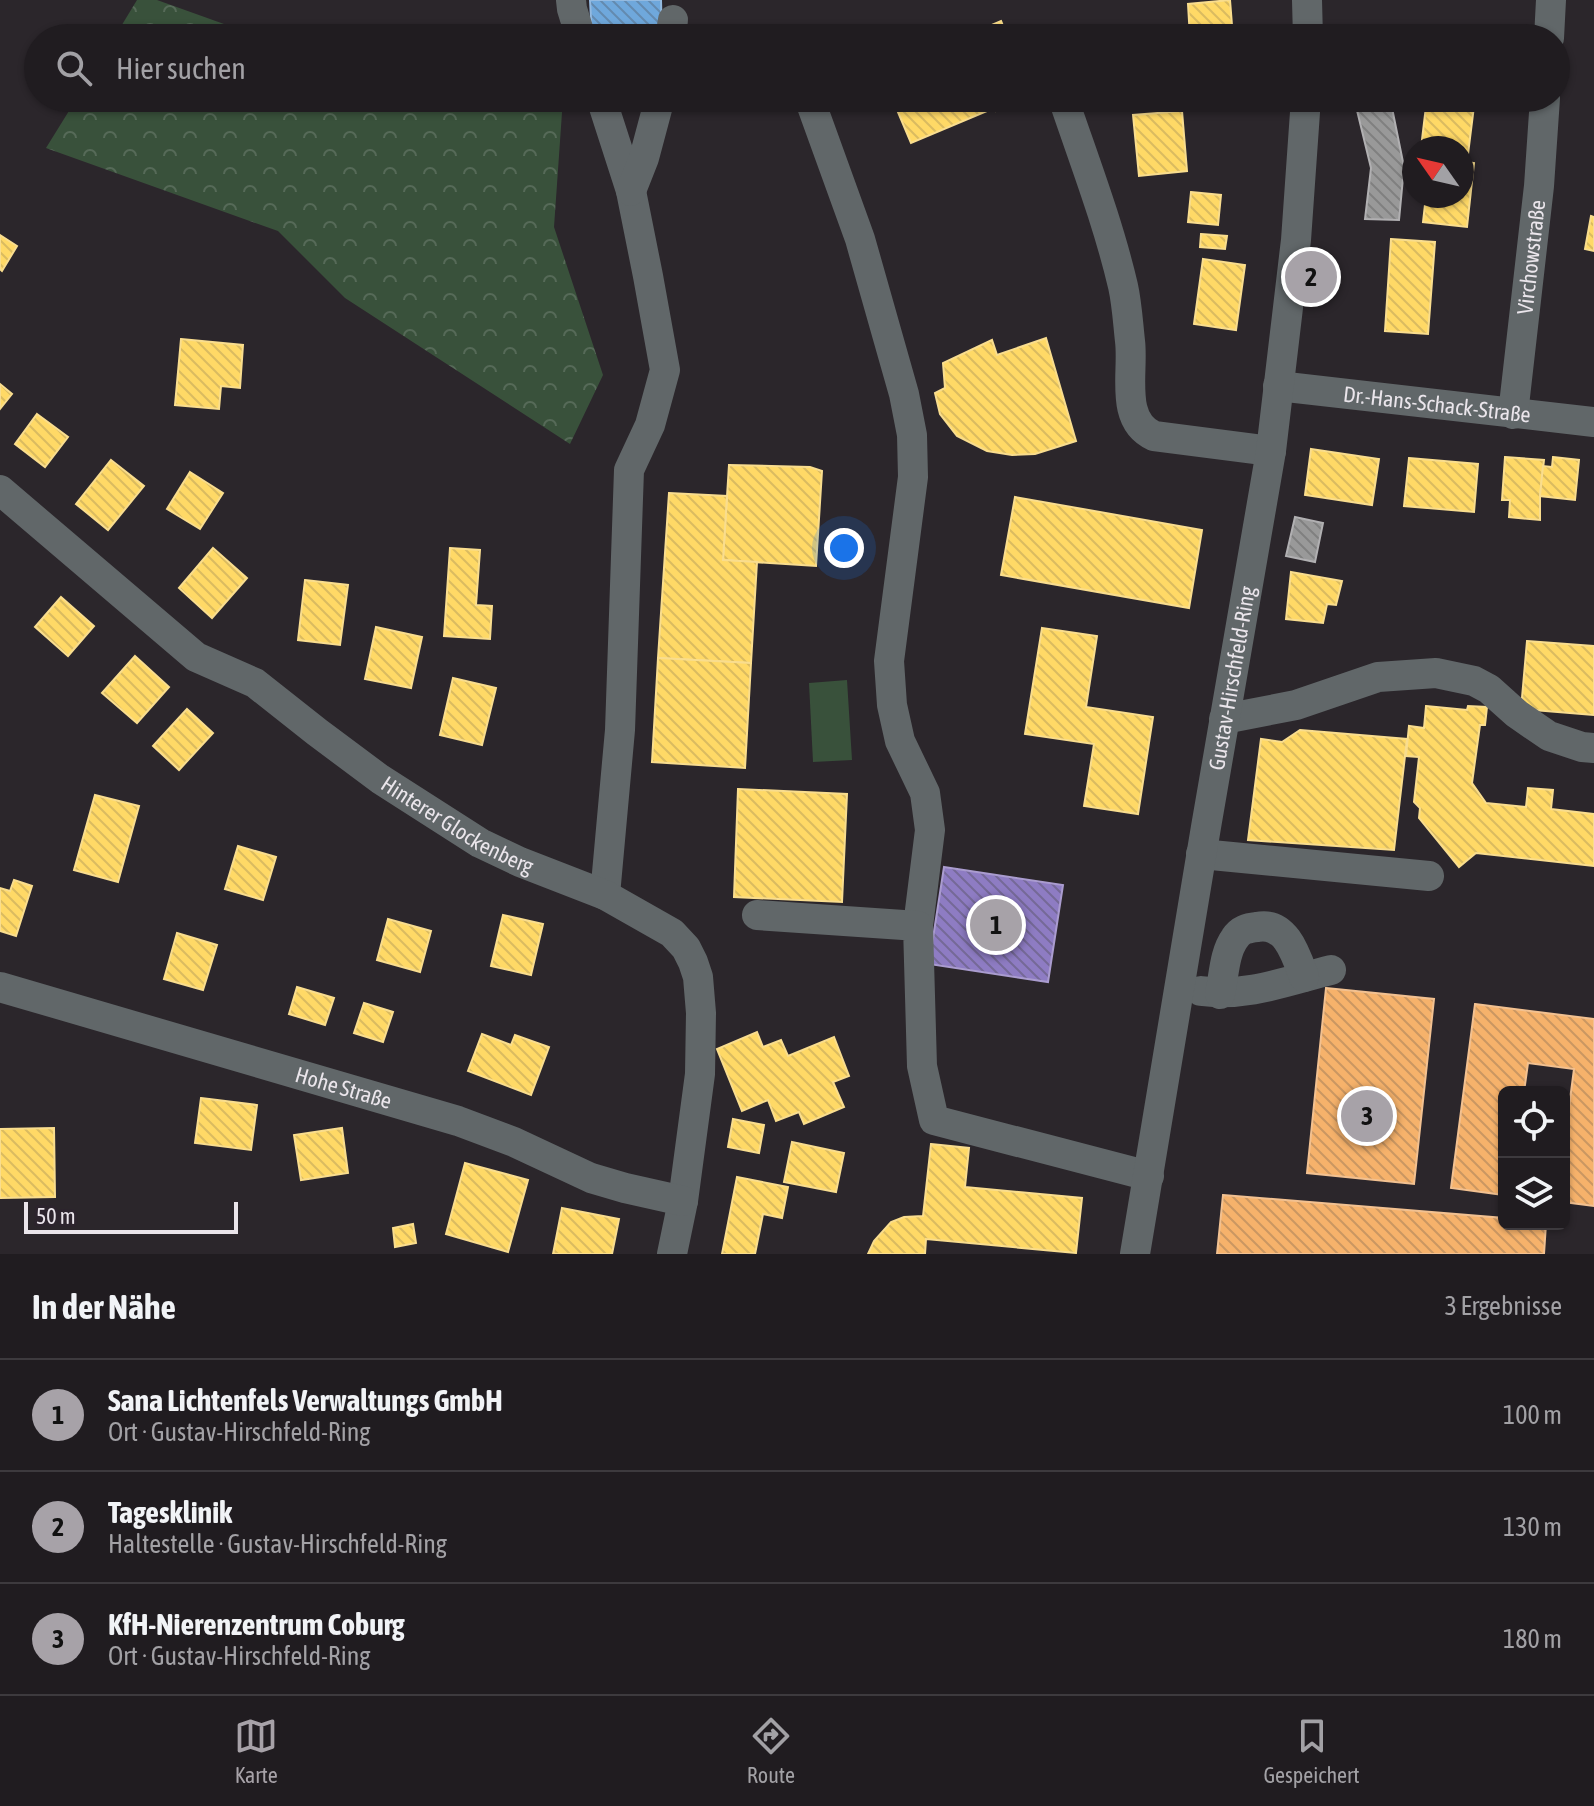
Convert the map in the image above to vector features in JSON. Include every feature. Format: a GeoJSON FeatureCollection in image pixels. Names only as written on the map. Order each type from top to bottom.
{"type":"FeatureCollection","features":[{"type":"Feature","properties":{"kind":"street"},"geometry":{"type":"LineString","coordinates":[[571,0],[577,24]]}},
{"type":"Feature","properties":{"kind":"street"},"geometry":{"type":"LineString","coordinates":[[1307,0],[1308,24]]}},
{"type":"Feature","properties":{"kind":"street"},"geometry":{"type":"LineString","coordinates":[[1550,24],[1551,0]]}},
{"type":"Feature","properties":{"kind":"street"},"geometry":{"type":"LineString","coordinates":[[605,895],[620,730],[629,470],[650,425],[665,370],[631,191],[606,112]]}},
{"type":"Feature","properties":{"kind":"street"},"geometry":{"type":"LineString","coordinates":[[631,191],[656,112]]}},
{"type":"Feature","properties":{"kind":"street"},"geometry":{"type":"LineString","coordinates":[[814,112],[860,239],[904,394],[912,435],[913,477],[889,661],[892,705],[900,741],[925,793],[930,830],[918,926],[922,1066],[934,1120],[1149,1176]]}},
{"type":"Feature","properties":{"kind":"street"},"geometry":{"type":"LineString","coordinates":[[1068,112],[1123,288],[1131,349],[1131,402],[1138,422],[1144,432],[1154,436],[1271,451]]}},
{"type":"Feature","properties":{"kind":"street","name":"Gustav-Hirschfeld-Ring"},"geometry":{"type":"LineString","coordinates":[[1135,1254],[1271,451],[1296,240],[1305,112]]}},
{"type":"Feature","properties":{"kind":"street","name":"Virchowstraße"},"geometry":{"type":"LineString","coordinates":[[1513,414],[1539,186],[1544,112]]}},
{"type":"Feature","properties":{"kind":"street","name":"Dr.-Hans-Schack-Straße"},"geometry":{"type":"LineString","coordinates":[[1278,386],[1594,422]]}},
{"type":"Feature","properties":{"kind":"street","name":"Hinterer Glockenberg"},"geometry":{"type":"LineString","coordinates":[[0,490],[196,657],[255,683],[380,779],[480,843],[605,895],[672,933],[686,948],[698,977],[700,1074],[683,1201],[672,1254]]}},
{"type":"Feature","properties":{"kind":"street"},"geometry":{"type":"LineString","coordinates":[[1224,719],[1296,705],[1378,677],[1436,673],[1474,681],[1489,689],[1517,714],[1549,736],[1594,748]]}},
{"type":"Feature","properties":{"kind":"street"},"geometry":{"type":"LineString","coordinates":[[1201,854],[1429,876]]}},
{"type":"Feature","properties":{"kind":"street"},"geometry":{"type":"LineString","coordinates":[[757,915],[918,926]]}},
{"type":"Feature","properties":{"kind":"street"},"geometry":{"type":"LineString","coordinates":[[1180,988],[1220,994],[1240,993],[1281,985],[1318,973],[1277,929],[1266,925],[1245,929],[1235,937],[1228,951],[1220,994]]}},
{"type":"Feature","properties":{"kind":"street","name":"Hohe Straße"},"geometry":{"type":"LineString","coordinates":[[0,987],[458,1121],[514,1142],[591,1178],[683,1201]]}},
{"type":"Feature","properties":{"kind":"green space"},"geometry":{"type":"Polygon","coordinates":[[[137,0],[157,0],[224,24],[122,24],[137,0]]]}},
{"type":"Feature","properties":{"kind":"green space"},"geometry":{"type":"Polygon","coordinates":[[[68,112],[562,112],[554,227],[603,375],[570,444],[345,298],[278,231],[46,148],[68,112]]]}},
{"type":"Feature","properties":{"kind":"green space"},"geometry":{"type":"Polygon","coordinates":[[[847,680],[852,760],[813,762],[809,683],[847,680]]]}},
{"type":"Feature","properties":{"kind":"building: Wohnen"},"geometry":{"type":"Polygon","coordinates":[[[1230,0],[1232,24],[1189,24],[1188,4],[1230,0]]]}},
{"type":"Feature","properties":{"kind":"building: Wohnen"},"geometry":{"type":"Polygon","coordinates":[[[898,112],[985,112],[911,143],[898,112]]]}},
{"type":"Feature","properties":{"kind":"building: Wohnen"},"geometry":{"type":"Polygon","coordinates":[[[1182,112],[1187,171],[1139,176],[1133,115],[1182,112]]]}},
{"type":"Feature","properties":{"kind":"building: Wohnen"},"geometry":{"type":"Polygon","coordinates":[[[1425,112],[1473,112],[1470,136],[1422,136],[1425,112]]]}},
{"type":"Feature","properties":{"kind":"building: Wohnen"},"geometry":{"type":"Polygon","coordinates":[[[1191,192],[1221,195],[1218,225],[1188,222],[1191,192]]]}},
{"type":"Feature","properties":{"kind":"building: Wohnen"},"geometry":{"type":"Polygon","coordinates":[[[1425,208],[1469,208],[1467,227],[1423,222],[1425,208]]]}},
{"type":"Feature","properties":{"kind":"building: Wohnen"},"geometry":{"type":"Polygon","coordinates":[[[1591,216],[1594,217],[1594,251],[1585,249],[1591,216]]]}},
{"type":"Feature","properties":{"kind":"building: Wohnen"},"geometry":{"type":"Polygon","coordinates":[[[1201,234],[1227,236],[1225,249],[1200,247],[1201,234]]]}},
{"type":"Feature","properties":{"kind":"building: Wohnen"},"geometry":{"type":"Polygon","coordinates":[[[0,235],[17,246],[2,271],[0,269],[0,235]]]}},
{"type":"Feature","properties":{"kind":"building: Wohnen"},"geometry":{"type":"Polygon","coordinates":[[[1391,239],[1435,242],[1428,334],[1385,331],[1391,239]]]}},
{"type":"Feature","properties":{"kind":"building: Wohnen"},"geometry":{"type":"Polygon","coordinates":[[[1203,259],[1245,265],[1236,330],[1194,324],[1203,259]]]}},
{"type":"Feature","properties":{"kind":"building: Wohnen"},"geometry":{"type":"Polygon","coordinates":[[[1046,338],[1076,441],[1035,454],[1012,455],[987,451],[957,436],[940,414],[935,393],[945,388],[943,363],[992,340],[997,355],[1046,338]]]}},
{"type":"Feature","properties":{"kind":"building: Wohnen"},"geometry":{"type":"Polygon","coordinates":[[[181,339],[243,345],[240,388],[221,386],[219,409],[175,405],[181,339]]]}},
{"type":"Feature","properties":{"kind":"building: Wohnen"},"geometry":{"type":"Polygon","coordinates":[[[0,384],[12,394],[0,409],[0,384]]]}},
{"type":"Feature","properties":{"kind":"building: Wohnen"},"geometry":{"type":"Polygon","coordinates":[[[37,414],[68,437],[45,467],[15,444],[37,414]]]}},
{"type":"Feature","properties":{"kind":"building: Wohnen"},"geometry":{"type":"Polygon","coordinates":[[[1311,449],[1379,459],[1372,505],[1305,495],[1311,449]]]}},
{"type":"Feature","properties":{"kind":"building: Wohnen"},"geometry":{"type":"Polygon","coordinates":[[[1505,457],[1544,460],[1540,520],[1509,517],[1510,500],[1502,500],[1505,457]]]}},
{"type":"Feature","properties":{"kind":"building: Wohnen"},"geometry":{"type":"Polygon","coordinates":[[[1553,457],[1579,460],[1575,500],[1540,496],[1543,466],[1552,467],[1553,457]]]}},
{"type":"Feature","properties":{"kind":"building: Wohnen"},"geometry":{"type":"Polygon","coordinates":[[[1409,458],[1478,464],[1474,512],[1404,506],[1409,458]]]}},
{"type":"Feature","properties":{"kind":"building: Wohnen"},"geometry":{"type":"Polygon","coordinates":[[[111,460],[144,486],[108,530],[76,504],[111,460]]]}},
{"type":"Feature","properties":{"kind":"building: Wohnen"},"geometry":{"type":"Polygon","coordinates":[[[729,465],[810,467],[822,471],[816,566],[723,560],[729,465]]]}},
{"type":"Feature","properties":{"kind":"building: Wohnen"},"geometry":{"type":"Polygon","coordinates":[[[190,472],[223,493],[200,529],[167,509],[190,472]]]}},
{"type":"Feature","properties":{"kind":"building: Wohnen"},"geometry":{"type":"Polygon","coordinates":[[[669,493],[727,496],[723,560],[757,562],[751,663],[658,658],[669,493]]]}},
{"type":"Feature","properties":{"kind":"building: Wohnen"},"geometry":{"type":"Polygon","coordinates":[[[1015,497],[1202,530],[1189,608],[1001,575],[1015,497]]]}},
{"type":"Feature","properties":{"kind":"building: Wohnen"},"geometry":{"type":"Polygon","coordinates":[[[213,548],[247,578],[212,618],[179,588],[213,548]]]}},
{"type":"Feature","properties":{"kind":"building: Wohnen"},"geometry":{"type":"Polygon","coordinates":[[[450,548],[480,550],[476,605],[492,606],[490,639],[444,636],[450,548]]]}},
{"type":"Feature","properties":{"kind":"building: Wohnen"},"geometry":{"type":"Polygon","coordinates":[[[1291,572],[1342,581],[1336,605],[1327,604],[1323,623],[1286,619],[1291,572]]]}},
{"type":"Feature","properties":{"kind":"building: Wohnen"},"geometry":{"type":"Polygon","coordinates":[[[305,580],[348,585],[340,645],[298,640],[305,580]]]}},
{"type":"Feature","properties":{"kind":"building: Wohnen"},"geometry":{"type":"Polygon","coordinates":[[[61,597],[94,626],[68,656],[35,627],[61,597]]]}},
{"type":"Feature","properties":{"kind":"building: Wohnen"},"geometry":{"type":"Polygon","coordinates":[[[376,627],[422,637],[411,688],[365,679],[376,627]]]}},
{"type":"Feature","properties":{"kind":"building: Wohnen"},"geometry":{"type":"Polygon","coordinates":[[[1042,628],[1097,636],[1086,707],[1153,717],[1138,814],[1084,806],[1094,744],[1025,734],[1042,628]]]}},
{"type":"Feature","properties":{"kind":"building: Wohnen"},"geometry":{"type":"Polygon","coordinates":[[[1527,641],[1594,646],[1594,715],[1521,709],[1527,641]]]}},
{"type":"Feature","properties":{"kind":"building: Wohnen"},"geometry":{"type":"Polygon","coordinates":[[[135,656],[169,687],[137,723],[102,693],[135,656]]]}},
{"type":"Feature","properties":{"kind":"building: Wohnen"},"geometry":{"type":"Polygon","coordinates":[[[658,658],[751,663],[745,768],[652,762],[658,658]]]}},
{"type":"Feature","properties":{"kind":"building: Wohnen"},"geometry":{"type":"Polygon","coordinates":[[[453,678],[496,688],[482,745],[440,735],[453,678]]]}},
{"type":"Feature","properties":{"kind":"building: Wohnen"},"geometry":{"type":"Polygon","coordinates":[[[1426,706],[1467,710],[1468,706],[1487,707],[1485,725],[1480,725],[1472,783],[1486,803],[1526,807],[1528,788],[1553,790],[1551,809],[1594,814],[1594,866],[1476,853],[1459,867],[1419,818],[1420,808],[1414,802],[1419,757],[1406,756],[1409,726],[1424,728],[1426,706]]]}},
{"type":"Feature","properties":{"kind":"building: Wohnen"},"geometry":{"type":"Polygon","coordinates":[[[187,709],[213,733],[179,770],[153,746],[187,709]]]}},
{"type":"Feature","properties":{"kind":"building: Wohnen"},"geometry":{"type":"Polygon","coordinates":[[[1300,730],[1407,739],[1394,850],[1248,840],[1261,739],[1282,742],[1300,730]]]}},
{"type":"Feature","properties":{"kind":"building: Wohnen"},"geometry":{"type":"Polygon","coordinates":[[[738,789],[847,794],[842,902],[734,897],[738,789]]]}},
{"type":"Feature","properties":{"kind":"building: Wohnen"},"geometry":{"type":"Polygon","coordinates":[[[95,795],[139,806],[118,882],[74,870],[95,795]]]}},
{"type":"Feature","properties":{"kind":"building: Wohnen"},"geometry":{"type":"Polygon","coordinates":[[[238,846],[276,857],[263,900],[225,889],[238,846]]]}},
{"type":"Feature","properties":{"kind":"building: Wohnen"},"geometry":{"type":"Polygon","coordinates":[[[14,880],[32,886],[16,936],[0,931],[0,888],[10,891],[14,880]]]}},
{"type":"Feature","properties":{"kind":"building: Wohnen"},"geometry":{"type":"Polygon","coordinates":[[[503,915],[543,924],[531,975],[491,966],[503,915]]]}},
{"type":"Feature","properties":{"kind":"building: Wohnen"},"geometry":{"type":"Polygon","coordinates":[[[388,919],[431,931],[420,972],[377,960],[388,919]]]}},
{"type":"Feature","properties":{"kind":"building: Wohnen"},"geometry":{"type":"Polygon","coordinates":[[[177,933],[217,945],[203,990],[164,979],[177,933]]]}},
{"type":"Feature","properties":{"kind":"building: Wohnen"},"geometry":{"type":"Polygon","coordinates":[[[297,987],[334,998],[325,1025],[289,1014],[297,987]]]}},
{"type":"Feature","properties":{"kind":"building: Wohnen"},"geometry":{"type":"Polygon","coordinates":[[[364,1003],[393,1012],[383,1042],[354,1033],[364,1003]]]}},
{"type":"Feature","properties":{"kind":"building: Wohnen"},"geometry":{"type":"Polygon","coordinates":[[[757,1032],[763,1047],[781,1040],[788,1056],[834,1037],[849,1076],[833,1082],[844,1107],[804,1124],[799,1112],[776,1121],[768,1100],[742,1111],[717,1049],[757,1032]]]}},
{"type":"Feature","properties":{"kind":"building: Wohnen"},"geometry":{"type":"Polygon","coordinates":[[[482,1034],[511,1045],[515,1035],[549,1047],[531,1095],[468,1071],[482,1034]]]}},
{"type":"Feature","properties":{"kind":"building: Wohnen"},"geometry":{"type":"Polygon","coordinates":[[[201,1098],[257,1105],[251,1150],[195,1143],[201,1098]]]}},
{"type":"Feature","properties":{"kind":"building: Wohnen"},"geometry":{"type":"Polygon","coordinates":[[[733,1119],[764,1125],[759,1153],[728,1147],[733,1119]]]}},
{"type":"Feature","properties":{"kind":"building: Wohnen"},"geometry":{"type":"Polygon","coordinates":[[[54,1128],[55,1197],[0,1198],[0,1129],[54,1128]]]}},
{"type":"Feature","properties":{"kind":"building: Wohnen"},"geometry":{"type":"Polygon","coordinates":[[[342,1128],[348,1173],[301,1180],[294,1135],[342,1128]]]}},
{"type":"Feature","properties":{"kind":"building: Wohnen"},"geometry":{"type":"Polygon","coordinates":[[[792,1142],[844,1153],[836,1192],[784,1182],[792,1142]]]}},
{"type":"Feature","properties":{"kind":"building: Wohnen"},"geometry":{"type":"Polygon","coordinates":[[[931,1144],[969,1148],[965,1187],[1082,1198],[1076,1253],[926,1239],[925,1254],[868,1254],[874,1241],[891,1222],[904,1217],[923,1216],[931,1144]]]}},
{"type":"Feature","properties":{"kind":"building: Wohnen"},"geometry":{"type":"Polygon","coordinates":[[[465,1163],[528,1180],[508,1252],[446,1234],[465,1163]]]}},
{"type":"Feature","properties":{"kind":"building: Wohnen"},"geometry":{"type":"Polygon","coordinates":[[[737,1177],[788,1187],[782,1218],[763,1214],[755,1254],[722,1254],[737,1177]]]}},
{"type":"Feature","properties":{"kind":"building: Wohnen"},"geometry":{"type":"Polygon","coordinates":[[[562,1208],[619,1219],[612,1254],[553,1254],[562,1208]]]}},
{"type":"Feature","properties":{"kind":"building: Wohnen"},"geometry":{"type":"Polygon","coordinates":[[[413,1224],[416,1243],[395,1247],[393,1228],[413,1224]]]}},
{"type":"Feature","properties":{"kind":"building: Büros"},"geometry":{"type":"Polygon","coordinates":[[[944,867],[1063,885],[1048,982],[929,964],[944,867]]]}},
{"type":"Feature","properties":{"kind":"building: Schulen"},"geometry":{"type":"Polygon","coordinates":[[[590,0],[661,0],[662,24],[591,24],[590,0]]]}},
{"type":"Feature","properties":{"kind":"building: Gesundheit"},"geometry":{"type":"Polygon","coordinates":[[[1326,988],[1434,999],[1414,1184],[1307,1173],[1326,988]]]}},
{"type":"Feature","properties":{"kind":"building: Gesundheit"},"geometry":{"type":"Polygon","coordinates":[[[1475,1004],[1594,1019],[1594,1206],[1570,1203],[1570,1100],[1574,1069],[1528,1063],[1525,1086],[1498,1086],[1498,1194],[1451,1188],[1475,1004]]]}},
{"type":"Feature","properties":{"kind":"building: Gesundheit"},"geometry":{"type":"Polygon","coordinates":[[[1223,1195],[1498,1218],[1498,1230],[1546,1230],[1544,1254],[1217,1254],[1223,1195]]]}},
{"type":"Feature","properties":{"kind":"building: Industrie"},"geometry":{"type":"Polygon","coordinates":[[[1357,112],[1393,112],[1402,157],[1399,220],[1365,219],[1371,168],[1357,112]]]}},
{"type":"Feature","properties":{"kind":"building: Industrie"},"geometry":{"type":"Polygon","coordinates":[[[1295,517],[1323,523],[1315,562],[1286,556],[1295,517]]]}},
{"type":"Feature","properties":{"kind":"place","name":"Tagesklinik"},"geometry":{"type":"Point","coordinates":[1311,277]}},
{"type":"Feature","properties":{"kind":"place","name":"Sana Lichtenfels Verwaltungs GmbH"},"geometry":{"type":"Point","coordinates":[996,925]}},
{"type":"Feature","properties":{"kind":"place","name":"KfH-Nierenzentrum Coburg"},"geometry":{"type":"Point","coordinates":[1367,1116]}}]}
